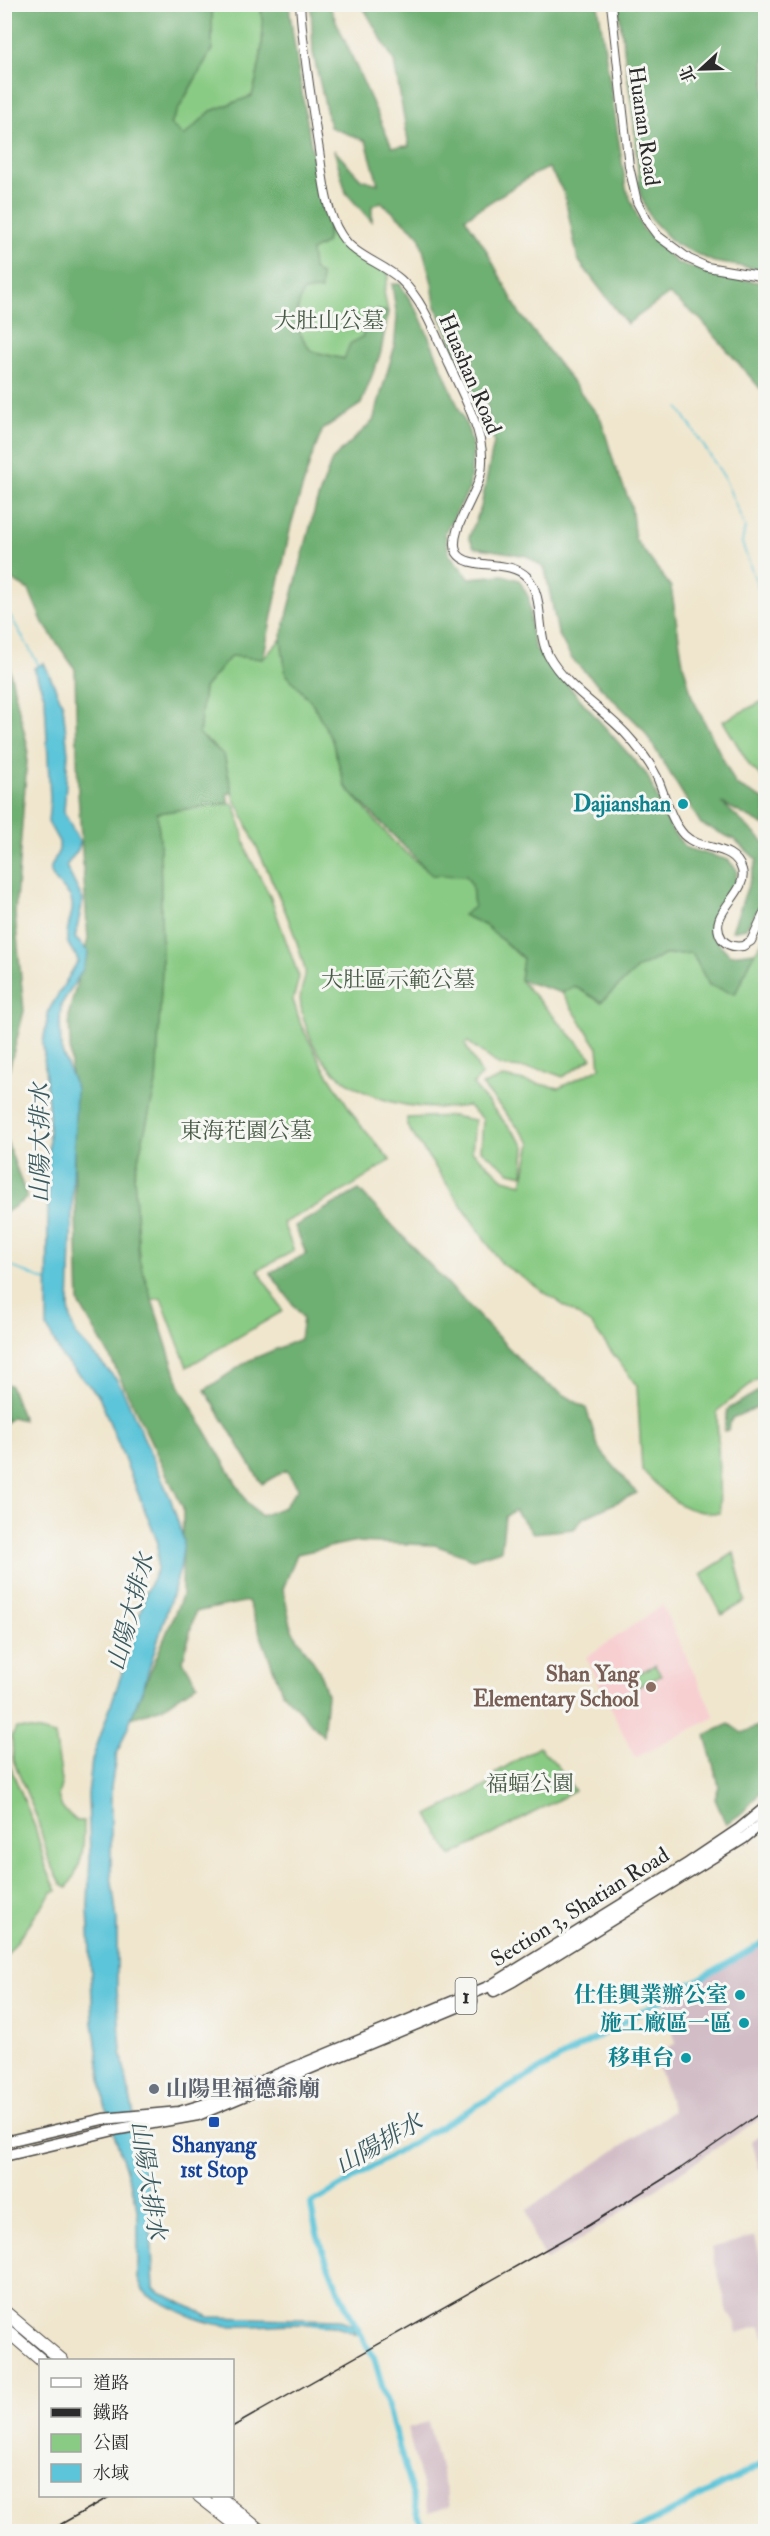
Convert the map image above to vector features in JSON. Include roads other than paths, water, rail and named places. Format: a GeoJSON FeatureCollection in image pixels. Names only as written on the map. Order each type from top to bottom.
{"type":"FeatureCollection","features":[{"type":"Feature","properties":{"kind":"highway"},"geometry":{"type":"LineString","coordinates":[[4,2311],[60,2359]]}},
{"type":"Feature","properties":{"kind":"highway"},"geometry":{"type":"LineString","coordinates":[[4,2328],[39,2359]]}},
{"type":"Feature","properties":{"kind":"highway"},"geometry":{"type":"LineString","coordinates":[[201,2497],[245,2532]]}},
{"type":"Feature","properties":{"kind":"highway"},"geometry":{"type":"LineString","coordinates":[[219,2497],[262,2532]]}},
{"type":"Feature","properties":{"kind":"main road","name":"Section 3, Shatian Road"},"geometry":{"type":"LineString","coordinates":[[583,1933],[713,1848],[765,1807]]}},
{"type":"Feature","properties":{"kind":"main road","name":"Section 3, Shatian Road"},"geometry":{"type":"LineString","coordinates":[[134,2121],[209,2103],[448,2004],[506,1977],[744,1838],[765,1820]]}},
{"type":"Feature","properties":{"kind":"main road","name":"1"},"geometry":{"type":"LineString","coordinates":[[4,2142],[107,2118],[134,2121]]}},
{"type":"Feature","properties":{"kind":"main road","name":"1"},"geometry":{"type":"LineString","coordinates":[[4,2156],[111,2131],[134,2121]]}},
{"type":"Feature","properties":{"kind":"street","name":"Huashan Road"},"geometry":{"type":"LineString","coordinates":[[300,4],[303,50],[327,195],[337,229],[349,245],[398,277],[415,295],[470,408],[480,434],[483,452],[480,479],[454,539],[457,553],[461,558],[474,562],[512,567],[528,578],[537,599],[542,640],[551,660],[567,680],[627,735],[650,762],[683,834],[697,842],[726,851],[737,860],[743,875],[719,918],[718,928],[722,939],[727,944],[743,946],[751,941],[765,909]]}},
{"type":"Feature","properties":{"kind":"street","name":"Huanan Road"},"geometry":{"type":"LineString","coordinates":[[611,4],[629,166],[637,202],[649,224],[658,236],[689,259],[707,267],[765,277]]}},
{"type":"Feature","properties":{"kind":"water"},"geometry":{"type":"Polygon","coordinates":[[[44,663],[63,705],[68,753],[64,812],[80,843],[78,850],[66,866],[83,900],[75,938],[88,954],[82,971],[61,1005],[60,1022],[61,1049],[76,1088],[69,1308],[77,1336],[117,1380],[126,1397],[171,1500],[184,1541],[180,1569],[144,1685],[116,1757],[111,1787],[111,1875],[117,1920],[117,1988],[121,2052],[138,2135],[137,2142],[149,2190],[154,2289],[209,2317],[340,2320],[352,2324],[356,2335],[326,2325],[222,2325],[184,2314],[149,2296],[143,2290],[138,2278],[138,2217],[135,2197],[105,2106],[93,2022],[88,1907],[90,1856],[88,1795],[92,1760],[128,1655],[146,1592],[157,1570],[158,1543],[99,1396],[62,1357],[47,1327],[49,1117],[43,1043],[49,1010],[78,961],[67,940],[72,909],[71,899],[55,880],[50,869],[59,850],[59,842],[48,822],[50,799],[45,699],[34,668],[44,663]]]}},
{"type":"Feature","properties":{"kind":"waterway"},"geometry":{"type":"LineString","coordinates":[[679,408],[724,477],[745,527],[742,543],[759,590],[766,637]]}},
{"type":"Feature","properties":{"kind":"waterway","name":"山陽大排水"},"geometry":{"type":"LineString","coordinates":[[4,605],[40,667]]}},
{"type":"Feature","properties":{"kind":"waterway"},"geometry":{"type":"LineString","coordinates":[[4,1260],[15,1268],[46,1281]]}},
{"type":"Feature","properties":{"kind":"waterway","name":"山陽排水"},"geometry":{"type":"LineString","coordinates":[[423,2532],[374,2357],[335,2283],[314,2222],[311,2204],[427,2134],[766,1941]]}},
{"type":"Feature","properties":{"kind":"waterway","name":"山陽大排水"},"geometry":{"type":"LineString","coordinates":[[312,2325],[325,2326]]}},
{"type":"Feature","properties":{"kind":"waterway"},"geometry":{"type":"LineString","coordinates":[[632,2532],[766,2462]]}},
{"type":"Feature","properties":{"kind":"railway"},"geometry":{"type":"LineString","coordinates":[[234,2426],[589,2225],[681,2168],[766,2109]]}},
{"type":"Feature","properties":{"kind":"railway"},"geometry":{"type":"LineString","coordinates":[[47,2532],[109,2497]]}},
{"type":"Feature","properties":{"kind":"place","name":"Dajianshan"},"geometry":{"type":"Point","coordinates":[683,804]}},
{"type":"Feature","properties":{"kind":"place","name":"Shan Yang Elementary School"},"geometry":{"type":"Point","coordinates":[651,1687]}},
{"type":"Feature","properties":{"kind":"place","name":"仕佳興業辦公室"},"geometry":{"type":"Point","coordinates":[740,1995]}},
{"type":"Feature","properties":{"kind":"place","name":"施工廠區一區"},"geometry":{"type":"Point","coordinates":[744,2023]}},
{"type":"Feature","properties":{"kind":"place","name":"移車台"},"geometry":{"type":"Point","coordinates":[686,2058]}},
{"type":"Feature","properties":{"kind":"place","name":"山陽里福德爺廟"},"geometry":{"type":"Point","coordinates":[154,2089]}},
{"type":"Feature","properties":{"kind":"place","name":"Shanyang 1st Stop"},"geometry":{"type":"Point","coordinates":[214,2122]}},
{"type":"Feature","properties":{"kind":"park label","name":"大肚山公墓"},"geometry":{"type":"Point","coordinates":[329,321]}},
{"type":"Feature","properties":{"kind":"park label","name":"大肚區示範公墓"},"geometry":{"type":"Point","coordinates":[398,980]}},
{"type":"Feature","properties":{"kind":"park label","name":"東海花園公墓"},"geometry":{"type":"Point","coordinates":[246,1131]}},
{"type":"Feature","properties":{"kind":"park label","name":"福蝠公園"},"geometry":{"type":"Point","coordinates":[530,1784]}}]}
